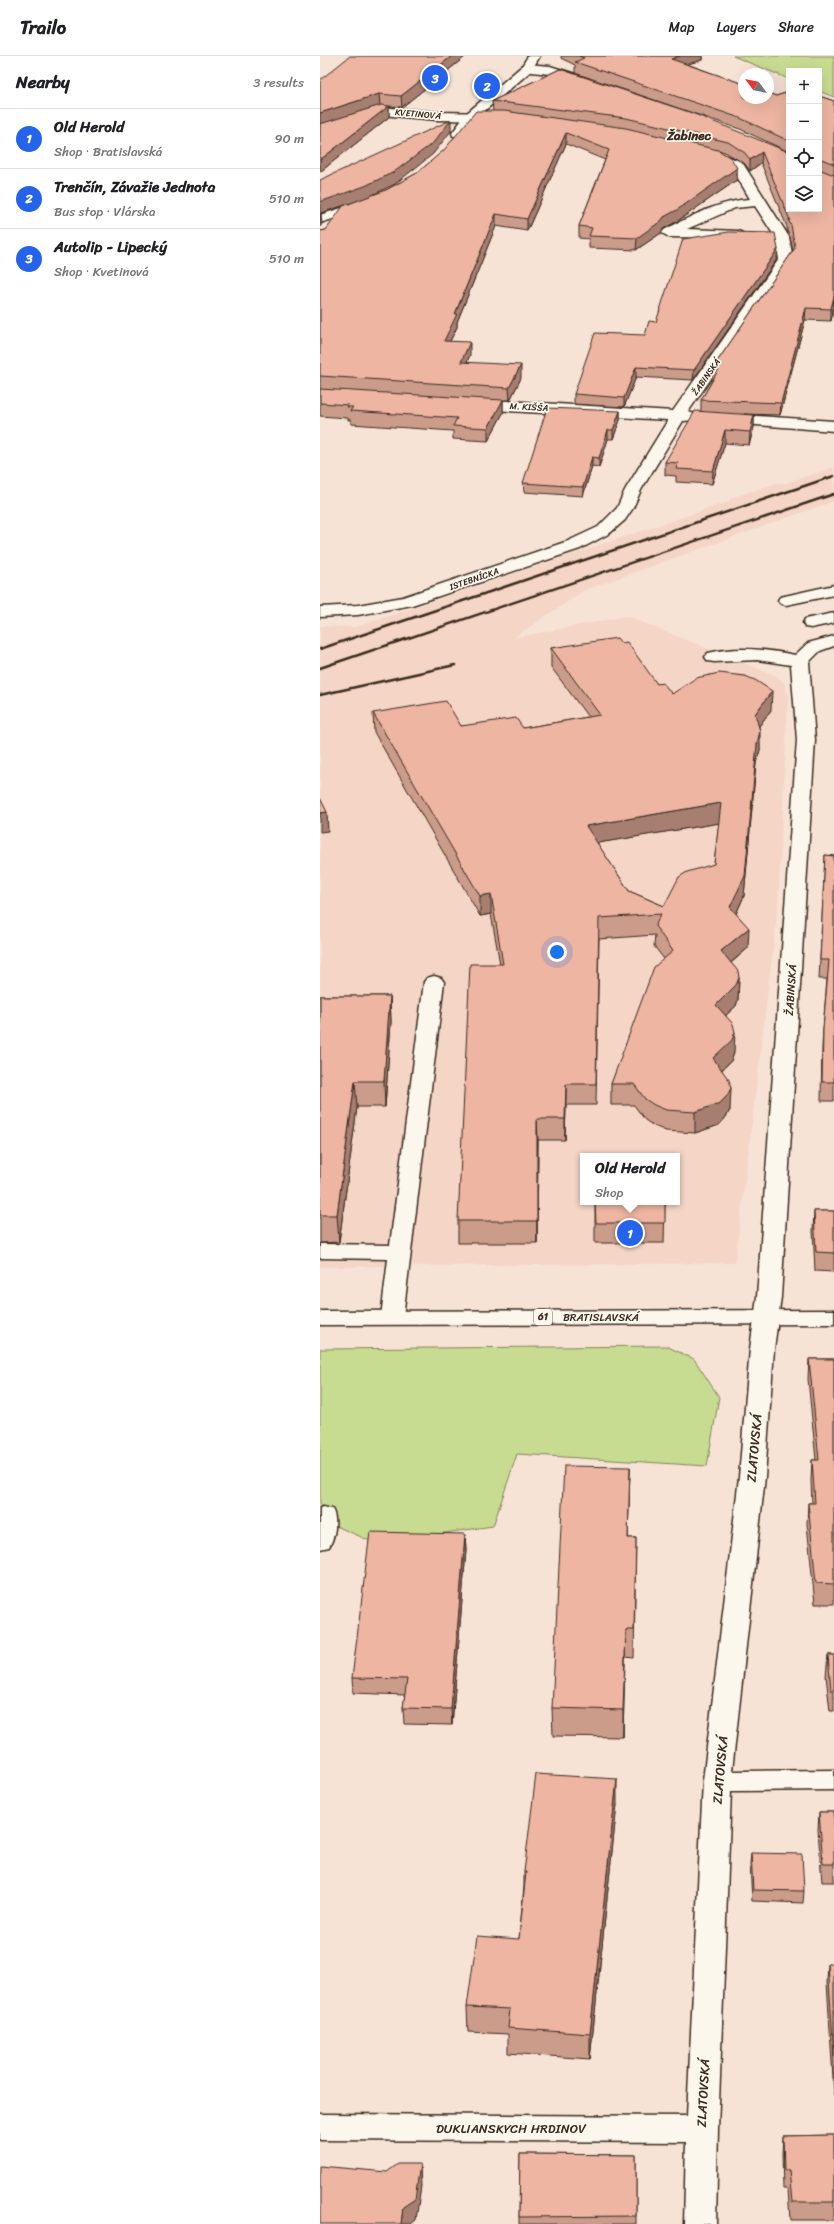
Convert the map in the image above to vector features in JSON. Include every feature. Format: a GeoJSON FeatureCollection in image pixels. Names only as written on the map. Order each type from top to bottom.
{"type":"FeatureCollection","features":[{"type":"Feature","properties":{"kind":"street"},"geometry":{"type":"LineString","coordinates":[[449,145],[471,116],[527,68],[534,56]]}},
{"type":"Feature","properties":{"kind":"street"},"geometry":{"type":"LineString","coordinates":[[527,68],[550,70],[594,84]]}},
{"type":"Feature","properties":{"kind":"street","name":"KVETINOVÁ"},"geometry":{"type":"LineString","coordinates":[[320,130],[380,111],[437,116],[471,116]]}},
{"type":"Feature","properties":{"kind":"street"},"geometry":{"type":"LineString","coordinates":[[471,116],[511,118]]}},
{"type":"Feature","properties":{"kind":"street"},"geometry":{"type":"LineString","coordinates":[[712,144],[698,151],[722,157],[737,165],[752,161]]}},
{"type":"Feature","properties":{"kind":"street","name":"ŽABINSKÁ"},"geometry":{"type":"LineString","coordinates":[[619,517],[644,471],[678,416],[786,259],[782,237],[737,165]]}},
{"type":"Feature","properties":{"kind":"street"},"geometry":{"type":"LineString","coordinates":[[320,219],[376,200]]}},
{"type":"Feature","properties":{"kind":"street"},"geometry":{"type":"LineString","coordinates":[[752,236],[669,233],[706,214],[733,204],[759,202]]}},
{"type":"Feature","properties":{"kind":"street"},"geometry":{"type":"LineString","coordinates":[[324,232],[338,214]]}},
{"type":"Feature","properties":{"kind":"street"},"geometry":{"type":"LineString","coordinates":[[767,236],[782,237]]}},
{"type":"Feature","properties":{"kind":"street","name":"M. KIŠŠA"},"geometry":{"type":"LineString","coordinates":[[459,403],[834,426]]}},
{"type":"Feature","properties":{"kind":"street","name":"ISTEBNÍCKA"},"geometry":{"type":"LineString","coordinates":[[320,612],[358,610],[413,599],[574,545],[604,530],[619,517]]}},
{"type":"Feature","properties":{"kind":"street"},"geometry":{"type":"LineString","coordinates":[[714,657],[745,653],[785,658],[800,662],[802,657],[812,647],[834,641]]}},
{"type":"Feature","properties":{"kind":"street","name":"ŽABINSKÁ"},"geometry":{"type":"LineString","coordinates":[[766,1317],[788,1039],[806,740],[800,662]]}},
{"type":"Feature","properties":{"kind":"street","name":"ZLATOVSKÁ"},"geometry":{"type":"LineString","coordinates":[[700,2224],[702,2129],[717,1781],[752,1477],[766,1317]]}},
{"type":"Feature","properties":{"kind":"street","name":"BRATISLAVSKÁ"},"geometry":{"type":"LineString","coordinates":[[320,1318],[834,1317]]}},
{"type":"Feature","properties":{"kind":"street"},"geometry":{"type":"LineString","coordinates":[[717,1781],[834,1780]]}},
{"type":"Feature","properties":{"kind":"street","name":"DUKLIANSKYCH HRDINOV"},"geometry":{"type":"LineString","coordinates":[[320,2127],[702,2129]]}},
{"type":"Feature","properties":{"kind":"lane"},"geometry":{"type":"LineString","coordinates":[[786,600],[834,590]]}},
{"type":"Feature","properties":{"kind":"lane"},"geometry":{"type":"LineString","coordinates":[[811,622],[834,618]]}},
{"type":"Feature","properties":{"kind":"lane"},"geometry":{"type":"LineString","coordinates":[[392,1317],[434,982]]}},
{"type":"Feature","properties":{"kind":"lane"},"geometry":{"type":"LineString","coordinates":[[320,1252],[400,1252]]}},
{"type":"Feature","properties":{"kind":"lane"},"geometry":{"type":"LineString","coordinates":[[320,1541],[323,1515]]}},
{"type":"Feature","properties":{"kind":"shaded area"},"geometry":{"type":"Polygon","coordinates":[[[834,467],[834,501],[585,590],[513,638],[627,616],[776,676],[784,683],[788,696],[778,907],[735,1263],[320,1267],[320,626],[356,627],[728,502],[731,498],[777,483],[786,483],[834,467]]]}},
{"type":"Feature","properties":{"kind":"green space"},"geometry":{"type":"Polygon","coordinates":[[[733,56],[834,56],[834,97],[822,92],[822,68],[786,68],[786,78],[774,73],[774,68],[762,68],[733,56]]]}},
{"type":"Feature","properties":{"kind":"green space"},"geometry":{"type":"Polygon","coordinates":[[[666,1346],[694,1359],[719,1397],[707,1466],[517,1454],[493,1526],[375,1543],[320,1519],[320,1349],[666,1346]]]}},
{"type":"Feature","properties":{"kind":"building"},"geometry":{"type":"Polygon","coordinates":[[[350,56],[452,56],[401,96],[379,94],[320,113],[320,80],[350,56]]]}},
{"type":"Feature","properties":{"kind":"building"},"geometry":{"type":"Polygon","coordinates":[[[579,56],[680,56],[671,59],[738,82],[738,104],[774,104],[774,95],[786,93],[786,140],[740,118],[575,62],[584,58],[579,56]]]}},
{"type":"Feature","properties":{"kind":"building"},"geometry":{"type":"Polygon","coordinates":[[[560,69],[692,113],[786,151],[786,210],[762,152],[750,160],[745,153],[728,142],[626,118],[492,101],[560,69]]]}},
{"type":"Feature","properties":{"kind":"building"},"geometry":{"type":"Polygon","coordinates":[[[822,97],[834,101],[834,164],[822,159],[822,97]]]}},
{"type":"Feature","properties":{"kind":"building"},"geometry":{"type":"Polygon","coordinates":[[[381,105],[389,106],[320,160],[320,124],[381,105]]]}},
{"type":"Feature","properties":{"kind":"building"},"geometry":{"type":"Polygon","coordinates":[[[476,111],[504,111],[626,128],[718,150],[731,158],[737,168],[677,210],[664,217],[661,221],[637,238],[589,236],[592,228],[579,226],[609,150],[566,133],[527,219],[496,214],[455,314],[457,314],[444,341],[470,342],[461,362],[521,365],[509,388],[320,376],[320,231],[326,230],[343,206],[386,190],[417,173],[444,150],[476,111]]]}},
{"type":"Feature","properties":{"kind":"building"},"geometry":{"type":"Polygon","coordinates":[[[451,120],[433,143],[394,172],[365,186],[320,202],[320,180],[451,120]]]}},
{"type":"Feature","properties":{"kind":"building"},"geometry":{"type":"Polygon","coordinates":[[[822,170],[834,175],[834,296],[831,309],[806,308],[781,403],[701,400],[719,369],[712,369],[795,248],[791,225],[788,220],[790,220],[787,212],[822,212],[822,170]]]}},
{"type":"Feature","properties":{"kind":"building"},"geometry":{"type":"Polygon","coordinates":[[[729,232],[775,233],[778,249],[694,370],[636,367],[624,398],[574,394],[595,333],[645,335],[649,321],[656,322],[683,239],[729,232]]]}},
{"type":"Feature","properties":{"kind":"building"},"geometry":{"type":"Polygon","coordinates":[[[320,389],[503,400],[488,428],[453,426],[457,418],[350,411],[353,407],[347,407],[348,405],[320,403],[320,389]]]}},
{"type":"Feature","properties":{"kind":"building"},"geometry":{"type":"Polygon","coordinates":[[[547,408],[620,411],[613,430],[608,430],[599,458],[592,457],[583,487],[523,483],[547,408]]]}},
{"type":"Feature","properties":{"kind":"building"},"geometry":{"type":"Polygon","coordinates":[[[695,411],[754,415],[750,432],[725,430],[713,471],[676,469],[678,463],[665,462],[695,411]]]}},
{"type":"Feature","properties":{"kind":"building"},"geometry":{"type":"Polygon","coordinates":[[[617,638],[621,643],[627,642],[657,684],[663,683],[672,694],[696,678],[719,673],[745,676],[755,680],[772,691],[755,714],[760,731],[757,744],[745,876],[730,907],[749,928],[721,951],[738,971],[739,978],[736,985],[716,1005],[733,1024],[735,1032],[732,1040],[713,1058],[729,1080],[731,1088],[727,1096],[720,1103],[695,1112],[666,1110],[654,1105],[645,1099],[634,1084],[611,1084],[654,967],[673,951],[655,926],[661,914],[599,918],[596,1084],[566,1084],[565,1119],[537,1119],[537,1221],[458,1221],[470,964],[503,964],[491,894],[480,896],[373,713],[446,701],[461,726],[516,718],[523,728],[600,715],[551,648],[617,638]],[[721,803],[586,826],[629,891],[664,906],[679,877],[687,872],[714,864],[721,803]]]}},
{"type":"Feature","properties":{"kind":"building"},"geometry":{"type":"Polygon","coordinates":[[[320,798],[327,812],[320,813],[320,798]]]}},
{"type":"Feature","properties":{"kind":"building"},"geometry":{"type":"Polygon","coordinates":[[[825,855],[834,856],[834,1082],[822,1082],[823,1029],[829,960],[820,960],[825,855]]]}},
{"type":"Feature","properties":{"kind":"building"},"geometry":{"type":"Polygon","coordinates":[[[320,996],[390,996],[384,1081],[355,1081],[337,1215],[320,1215],[320,996]]]}},
{"type":"Feature","properties":{"kind":"building"},"geometry":{"type":"Polygon","coordinates":[[[595,1205],[665,1205],[665,1223],[596,1223],[595,1205]]]}},
{"type":"Feature","properties":{"kind":"building"},"geometry":{"type":"Polygon","coordinates":[[[814,1211],[834,1211],[834,1253],[816,1252],[814,1211]]]}},
{"type":"Feature","properties":{"kind":"building"},"geometry":{"type":"Polygon","coordinates":[[[809,1359],[834,1359],[834,1584],[816,1583],[808,1503],[815,1503],[812,1460],[819,1460],[809,1359]]]}},
{"type":"Feature","properties":{"kind":"building"},"geometry":{"type":"Polygon","coordinates":[[[564,1466],[630,1467],[628,1538],[636,1538],[634,1630],[626,1630],[623,1710],[552,1708],[564,1466]]]}},
{"type":"Feature","properties":{"kind":"building"},"geometry":{"type":"Polygon","coordinates":[[[370,1532],[465,1534],[451,1709],[403,1708],[407,1679],[352,1678],[370,1532]]]}},
{"type":"Feature","properties":{"kind":"building"},"geometry":{"type":"Polygon","coordinates":[[[828,1655],[834,1655],[834,1690],[831,1690],[828,1655]]]}},
{"type":"Feature","properties":{"kind":"building"},"geometry":{"type":"Polygon","coordinates":[[[536,1774],[617,1779],[590,2034],[508,2028],[510,2009],[467,2007],[477,1936],[519,1939],[526,1872],[524,1872],[536,1774]]]}},
{"type":"Feature","properties":{"kind":"building"},"geometry":{"type":"Polygon","coordinates":[[[819,1812],[834,1812],[834,1864],[823,1864],[819,1812]]]}},
{"type":"Feature","properties":{"kind":"building"},"geometry":{"type":"Polygon","coordinates":[[[751,1853],[802,1854],[804,1891],[753,1890],[751,1853]]]}},
{"type":"Feature","properties":{"kind":"building"},"geometry":{"type":"Polygon","coordinates":[[[828,1964],[834,1964],[834,2057],[828,1964]]]}},
{"type":"Feature","properties":{"kind":"building"},"geometry":{"type":"Polygon","coordinates":[[[834,2135],[834,2202],[792,2202],[789,2170],[784,2170],[783,2136],[834,2135]]]}},
{"type":"Feature","properties":{"kind":"building"},"geometry":{"type":"Polygon","coordinates":[[[520,2154],[636,2155],[636,2216],[519,2217],[520,2154]]]}},
{"type":"Feature","properties":{"kind":"building"},"geometry":{"type":"Polygon","coordinates":[[[398,2164],[420,2164],[415,2199],[403,2207],[401,2224],[320,2224],[320,2166],[387,2172],[398,2164]]]}},
{"type":"Feature","properties":{"kind":"railway"},"geometry":{"type":"LineString","coordinates":[[320,649],[834,476]]}},
{"type":"Feature","properties":{"kind":"railway"},"geometry":{"type":"LineString","coordinates":[[320,668],[834,494]]}},
{"type":"Feature","properties":{"kind":"railway"},"geometry":{"type":"LineString","coordinates":[[320,695],[455,665]]}},
{"type":"Feature","properties":{"kind":"place","name":"Autolip - Lipecký"},"geometry":{"type":"Point","coordinates":[435,78]}},
{"type":"Feature","properties":{"kind":"place","name":"Trenčín, Závažie Jednota"},"geometry":{"type":"Point","coordinates":[487,86]}},
{"type":"Feature","properties":{"kind":"place","name":"Old Herold"},"geometry":{"type":"Point","coordinates":[630,1233]}},
{"type":"Feature","properties":{"kind":"district","name":"Žabinec"},"geometry":{"type":"Point","coordinates":[689,135]}}]}
